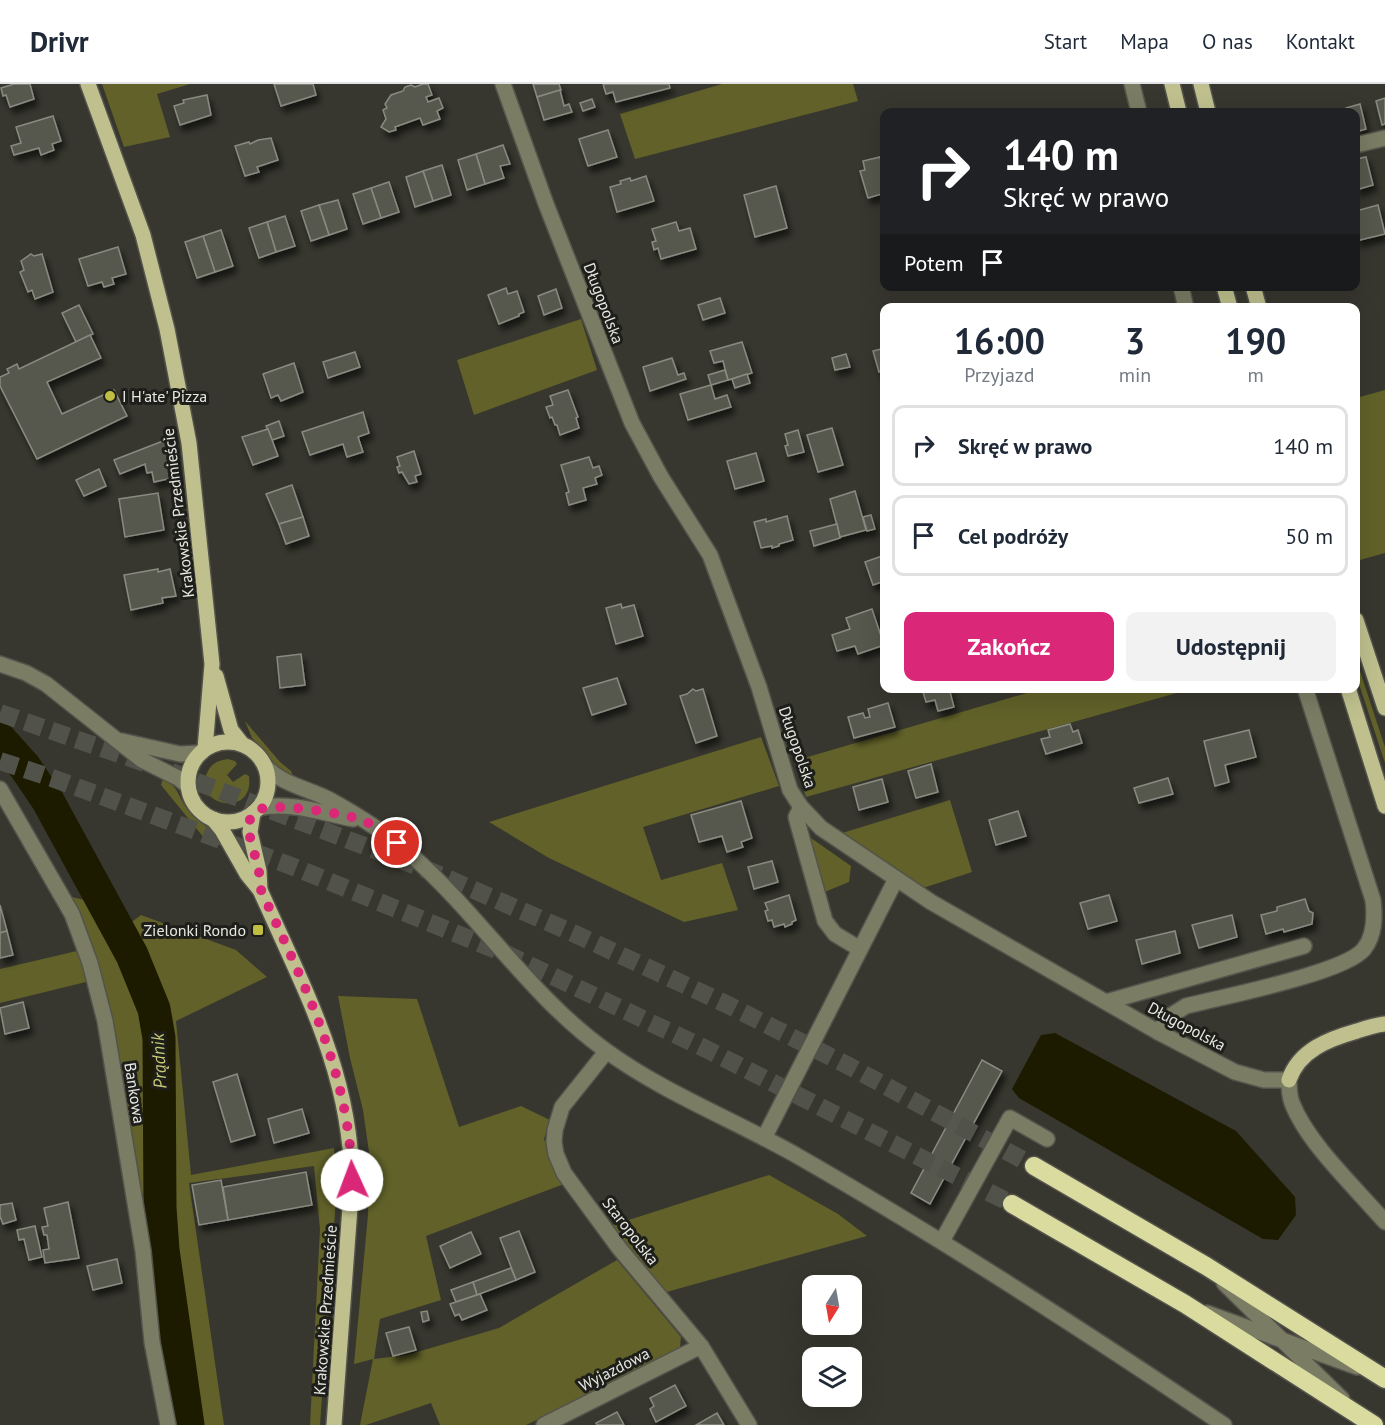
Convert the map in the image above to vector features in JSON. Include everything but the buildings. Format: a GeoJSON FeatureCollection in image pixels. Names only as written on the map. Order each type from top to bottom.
{"type":"FeatureCollection","features":[{"type":"Feature","properties":{"kind":"highway"},"geometry":{"type":"LineString","coordinates":[[1034,1166],[1206,1266],[1382,1377]]}},
{"type":"Feature","properties":{"kind":"highway"},"geometry":{"type":"LineString","coordinates":[[1011,1204],[1185,1304],[1374,1425]]}},
{"type":"Feature","properties":{"kind":"main road","name":"Krakowskie Przedmieście"},"geometry":{"type":"LineString","coordinates":[[88,84],[143,235],[167,329],[189,443],[212,664],[231,730],[242,744]]}},
{"type":"Feature","properties":{"kind":"main road"},"geometry":{"type":"LineString","coordinates":[[1172,84],[1178,108]]}},
{"type":"Feature","properties":{"kind":"main road"},"geometry":{"type":"LineString","coordinates":[[1201,84],[1207,108]]}},
{"type":"Feature","properties":{"kind":"main road"},"geometry":{"type":"LineString","coordinates":[[1360,632],[1385,708]]}},
{"type":"Feature","properties":{"kind":"main road","name":"Krakowskie Przedmieście"},"geometry":{"type":"LineString","coordinates":[[203,751],[212,664]]}},
{"type":"Feature","properties":{"kind":"main road"},"geometry":{"type":"LineString","coordinates":[[1350,693],[1385,806]]}},
{"type":"Feature","properties":{"kind":"main road"},"geometry":{"type":"LineString","coordinates":[[225,742],[242,744],[257,754],[265,766],[268,788],[256,811],[246,818],[229,822],[213,819],[196,806],[188,786],[192,765],[203,751],[225,742]]}},
{"type":"Feature","properties":{"kind":"main road","name":"Krakowskie Przedmieście"},"geometry":{"type":"LineString","coordinates":[[256,811],[250,832],[261,890]]}},
{"type":"Feature","properties":{"kind":"main road","name":"Krakowskie Przedmieście"},"geometry":{"type":"LineString","coordinates":[[213,819],[222,830],[247,874],[261,890],[327,1041],[341,1089],[349,1131],[352,1188],[334,1425]]}},
{"type":"Feature","properties":{"kind":"main road"},"geometry":{"type":"LineString","coordinates":[[1289,1080],[1292,1071],[1302,1057],[1314,1048],[1334,1037],[1384,1023]]}},
{"type":"Feature","properties":{"kind":"street","name":"Długopolska"},"geometry":{"type":"LineString","coordinates":[[503,84],[546,204],[632,423],[661,477],[710,555],[759,687],[790,790],[801,807],[821,828],[940,908],[1158,1032],[1234,1071],[1264,1080],[1289,1080]]}},
{"type":"Feature","properties":{"kind":"street"},"geometry":{"type":"LineString","coordinates":[[1132,84],[1138,108]]}},
{"type":"Feature","properties":{"kind":"street"},"geometry":{"type":"LineString","coordinates":[[1360,144],[1385,138]]}},
{"type":"Feature","properties":{"kind":"street"},"geometry":{"type":"LineString","coordinates":[[0,664],[26,673],[57,691],[142,760],[178,778],[188,786]]}},
{"type":"Feature","properties":{"kind":"street"},"geometry":{"type":"LineString","coordinates":[[1158,1032],[1177,1009],[1347,962],[1359,955],[1372,934],[1374,900],[1307,693]]}},
{"type":"Feature","properties":{"kind":"street"},"geometry":{"type":"LineString","coordinates":[[119,741],[180,754],[203,751]]}},
{"type":"Feature","properties":{"kind":"street"},"geometry":{"type":"LineString","coordinates":[[265,766],[280,778],[331,801],[386,835],[424,867],[540,994],[577,1029],[606,1052],[642,1074],[798,1156],[942,1241],[1224,1425]]}},
{"type":"Feature","properties":{"kind":"street","name":"Bankowa"},"geometry":{"type":"LineString","coordinates":[[0,789],[72,914],[90,963],[107,1033],[142,1251],[152,1342],[168,1425]]}},
{"type":"Feature","properties":{"kind":"street"},"geometry":{"type":"LineString","coordinates":[[256,811],[271,806],[290,807],[362,820]]}},
{"type":"Feature","properties":{"kind":"street"},"geometry":{"type":"LineString","coordinates":[[801,807],[796,817],[822,915],[835,934],[860,949]]}},
{"type":"Feature","properties":{"kind":"street"},"geometry":{"type":"LineString","coordinates":[[764,1138],[896,879]]}},
{"type":"Feature","properties":{"kind":"street"},"geometry":{"type":"LineString","coordinates":[[1106,1002],[1305,946]]}},
{"type":"Feature","properties":{"kind":"street","name":"Staropolska"},"geometry":{"type":"LineString","coordinates":[[606,1052],[562,1107],[555,1130],[556,1154],[564,1173],[619,1248],[701,1346],[749,1425]]}},
{"type":"Feature","properties":{"kind":"street"},"geometry":{"type":"LineString","coordinates":[[1289,1080],[1292,1103],[1316,1142],[1385,1222]]}},
{"type":"Feature","properties":{"kind":"street"},"geometry":{"type":"LineString","coordinates":[[942,1241],[1010,1118],[1047,1138]]}},
{"type":"Feature","properties":{"kind":"street"},"geometry":{"type":"LineString","coordinates":[[1206,1266],[1357,1413]]}},
{"type":"Feature","properties":{"kind":"street"},"geometry":{"type":"LineString","coordinates":[[1185,1304],[1382,1377]]}},
{"type":"Feature","properties":{"kind":"street","name":"Wyjazdowa"},"geometry":{"type":"LineString","coordinates":[[544,1425],[701,1346]]}},
{"type":"Feature","properties":{"kind":"shaded area"},"geometry":{"type":"Polygon","coordinates":[[[102,84],[190,84],[157,94],[170,137],[124,147],[102,84]]]}},
{"type":"Feature","properties":{"kind":"shaded area"},"geometry":{"type":"Polygon","coordinates":[[[722,84],[853,84],[858,101],[635,159],[620,114],[722,84]]]}},
{"type":"Feature","properties":{"kind":"shaded area"},"geometry":{"type":"Polygon","coordinates":[[[581,319],[597,370],[474,415],[457,360],[581,319]]]}},
{"type":"Feature","properties":{"kind":"shaded area"},"geometry":{"type":"Polygon","coordinates":[[[1385,390],[1385,553],[1360,560],[1360,397],[1385,390]]]}},
{"type":"Feature","properties":{"kind":"shaded area"},"geometry":{"type":"Polygon","coordinates":[[[1360,671],[1385,747],[1385,763],[1360,687],[1360,671]]]}},
{"type":"Feature","properties":{"kind":"shaded area"},"geometry":{"type":"Polygon","coordinates":[[[1027,693],[1177,693],[806,797],[794,761],[1027,693]]]}},
{"type":"Feature","properties":{"kind":"shaded area"},"geometry":{"type":"Polygon","coordinates":[[[245,721],[293,776],[274,764],[252,738],[245,721]]]}},
{"type":"Feature","properties":{"kind":"shaded area"},"geometry":{"type":"Polygon","coordinates":[[[761,737],[779,786],[643,827],[661,880],[722,863],[738,910],[684,922],[549,858],[489,822],[761,737]]]}},
{"type":"Feature","properties":{"kind":"shaded area"},"geometry":{"type":"Polygon","coordinates":[[[228,759],[237,764],[227,775],[233,782],[245,774],[249,776],[248,790],[242,799],[234,803],[224,803],[214,799],[207,792],[205,783],[212,766],[228,759]]]}},
{"type":"Feature","properties":{"kind":"shaded area"},"geometry":{"type":"Polygon","coordinates":[[[163,778],[173,786],[189,811],[214,834],[221,845],[211,844],[205,839],[161,785],[163,778]]]}},
{"type":"Feature","properties":{"kind":"shaded area"},"geometry":{"type":"Polygon","coordinates":[[[950,800],[972,872],[923,888],[842,833],[950,800]]]}},
{"type":"Feature","properties":{"kind":"shaded area"},"geometry":{"type":"Polygon","coordinates":[[[811,838],[851,866],[849,882],[822,893],[811,838]]]}},
{"type":"Feature","properties":{"kind":"shaded area"},"geometry":{"type":"Polygon","coordinates":[[[67,896],[94,902],[136,981],[150,1026],[156,1245],[170,1368],[162,1369],[142,1199],[116,1040],[98,962],[67,896]]]}},
{"type":"Feature","properties":{"kind":"shaded area"},"geometry":{"type":"Polygon","coordinates":[[[141,915],[236,950],[267,977],[176,1021],[191,1175],[334,1148],[336,1198],[320,1425],[310,1425],[320,1229],[314,1166],[189,1183],[224,1425],[201,1425],[184,1334],[175,1241],[170,1033],[164,1004],[129,924],[141,915]]]}},
{"type":"Feature","properties":{"kind":"shaded area"},"geometry":{"type":"Polygon","coordinates":[[[81,950],[90,981],[0,1003],[0,969],[81,950]]]}},
{"type":"Feature","properties":{"kind":"shaded area"},"geometry":{"type":"Polygon","coordinates":[[[338,996],[417,999],[459,1127],[521,1106],[550,1120],[544,1139],[554,1168],[564,1184],[426,1236],[441,1300],[380,1319],[374,1359],[407,1355],[499,1328],[617,1260],[681,1337],[680,1347],[619,1381],[526,1425],[440,1425],[431,1403],[360,1425],[373,1359],[354,1364],[368,1215],[369,1152],[363,1110],[338,996]]]}},
{"type":"Feature","properties":{"kind":"shaded area"},"geometry":{"type":"Polygon","coordinates":[[[1055,1033],[1236,1131],[1295,1197],[1296,1215],[1278,1240],[1263,1239],[1019,1098],[1012,1089],[1041,1035],[1055,1033]]]}},
{"type":"Feature","properties":{"kind":"shaded area"},"geometry":{"type":"Polygon","coordinates":[[[769,1175],[838,1214],[867,1236],[663,1293],[610,1226],[769,1175]]]}},
{"type":"Feature","properties":{"kind":"waterway","name":"Prądnik"},"geometry":{"type":"LineString","coordinates":[[0,739],[25,767],[48,801],[132,955],[154,1009],[159,1038],[160,1208],[163,1250],[188,1425]]}},
{"type":"Feature","properties":{"kind":"tunnel"},"geometry":{"type":"LineString","coordinates":[[0,713],[145,763]]}},
{"type":"Feature","properties":{"kind":"tunnel"},"geometry":{"type":"LineString","coordinates":[[0,761],[294,867],[506,954],[706,1049],[1012,1204]]}},
{"type":"Feature","properties":{"kind":"tunnel"},"geometry":{"type":"LineString","coordinates":[[171,772],[435,873],[575,934],[726,1004],[847,1065],[1034,1166]]}},
{"type":"Feature","properties":{"kind":"place","name":"I H'ate' Pizza"},"geometry":{"type":"Point","coordinates":[110,396]}},
{"type":"Feature","properties":{"kind":"place","name":"Zielonki Rondo"},"geometry":{"type":"Point","coordinates":[258,930]}},
{"type":"Feature","properties":{"kind":"route"},"geometry":{"type":"LineString","coordinates":[[352,1180],[346,1113],[335,1068],[327,1041],[261,890],[250,826],[253,813],[258,808],[290,807],[362,820],[397,843]]}}]}
